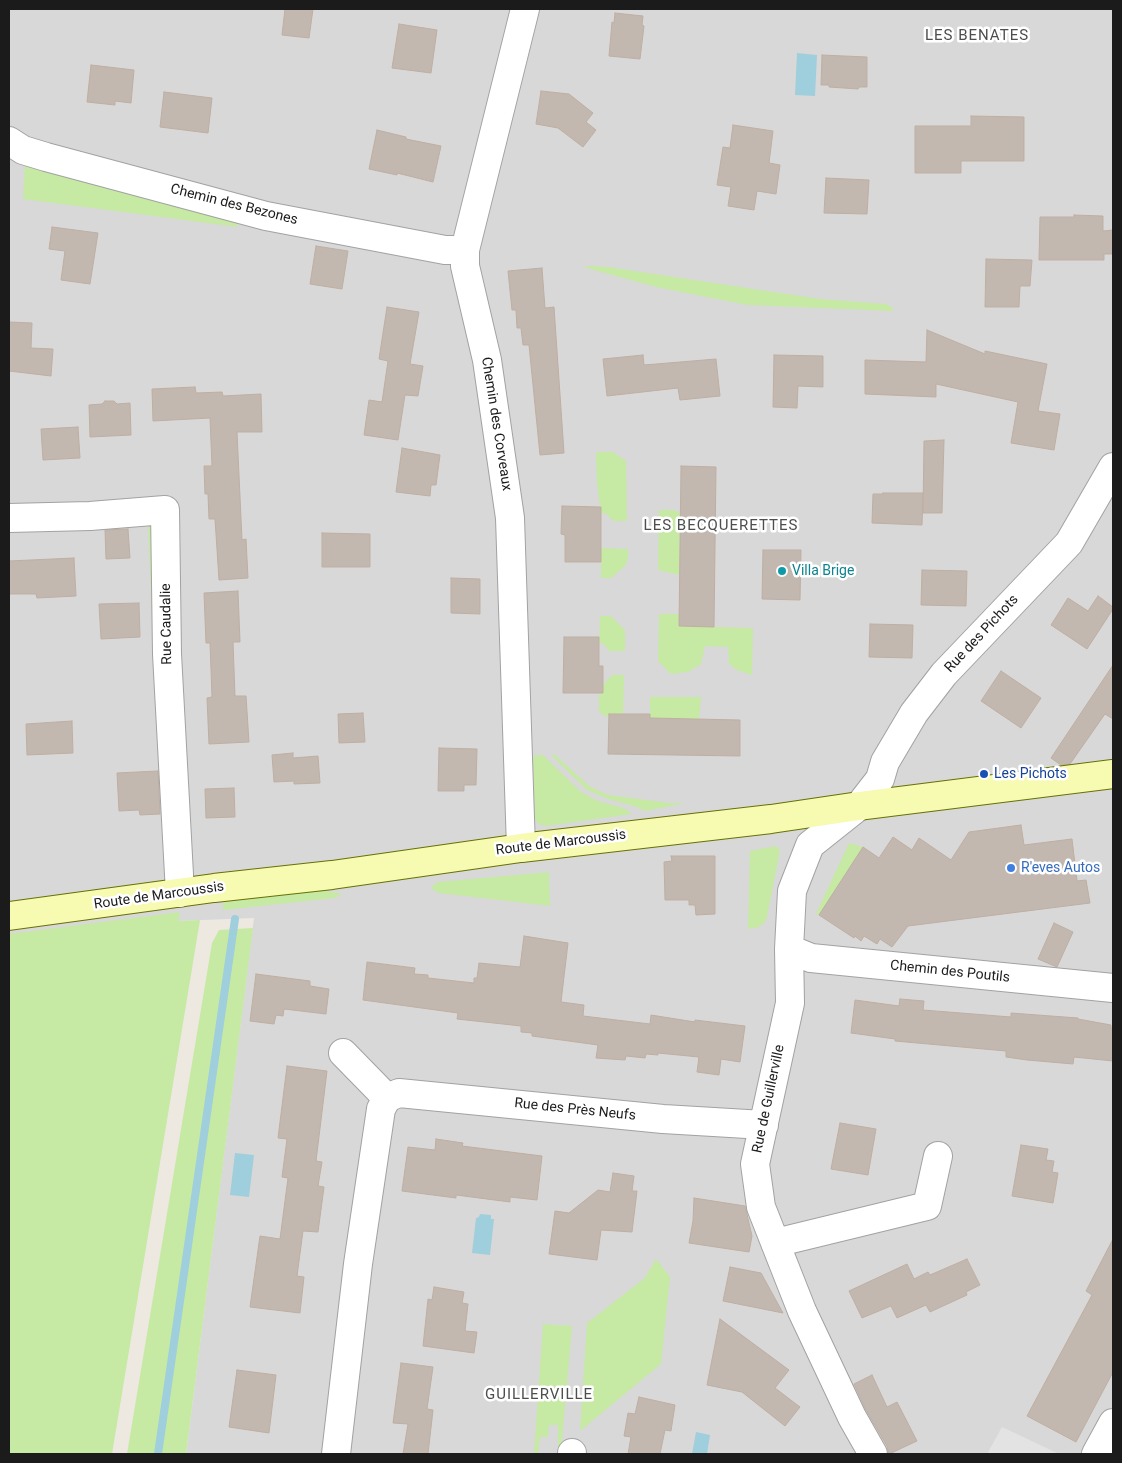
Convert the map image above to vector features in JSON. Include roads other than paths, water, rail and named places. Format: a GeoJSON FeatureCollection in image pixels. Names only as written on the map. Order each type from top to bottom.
{"type":"FeatureCollection","features":[{"type":"Feature","properties":{"kind":"main road","name":"Route de Marcoussis"},"geometry":{"type":"LineString","coordinates":[[9,916],[522,848],[771,819],[1113,774]]}},
{"type":"Feature","properties":{"kind":"street","name":"Chemin des Corveaux"},"geometry":{"type":"LineString","coordinates":[[522,848],[510,518],[487,360],[465,266],[465,250],[526,9]]}},
{"type":"Feature","properties":{"kind":"street","name":"Chemin des Bezones"},"geometry":{"type":"LineString","coordinates":[[9,141],[23,150],[46,157],[266,216],[445,250],[465,250]]}},
{"type":"Feature","properties":{"kind":"street","name":"Rue des Pichots"},"geometry":{"type":"LineString","coordinates":[[859,806],[880,779],[885,762],[914,713],[944,674],[1068,542],[1113,467]]}},
{"type":"Feature","properties":{"kind":"street","name":"Rue Caudalie"},"geometry":{"type":"LineString","coordinates":[[9,518],[90,516],[165,510],[167,654],[180,893]]}},
{"type":"Feature","properties":{"kind":"street","name":"Rue de Guillerville"},"geometry":{"type":"LineString","coordinates":[[859,806],[810,845],[792,891],[790,1003],[755,1164],[761,1206],[806,1320],[852,1417],[873,1454]]}},
{"type":"Feature","properties":{"kind":"street","name":"Chemin des Poutils"},"geometry":{"type":"LineString","coordinates":[[790,949],[811,958],[1113,988]]}},
{"type":"Feature","properties":{"kind":"street"},"geometry":{"type":"LineString","coordinates":[[336,1454],[358,1264],[381,1109],[388,1098],[343,1053]]}},
{"type":"Feature","properties":{"kind":"street","name":"Rue des Près Neufs"},"geometry":{"type":"LineString","coordinates":[[388,1098],[399,1093],[663,1119],[764,1125]]}},
{"type":"Feature","properties":{"kind":"street"},"geometry":{"type":"LineString","coordinates":[[775,1242],[927,1206],[938,1156]]}},
{"type":"Feature","properties":{"kind":"street"},"geometry":{"type":"LineString","coordinates":[[1096,1454],[1113,1424]]}},
{"type":"Feature","properties":{"kind":"water"},"geometry":{"type":"Polygon","coordinates":[[[797,53],[817,55],[815,96],[795,95],[797,53]]]}},
{"type":"Feature","properties":{"kind":"water"},"geometry":{"type":"Polygon","coordinates":[[[235,1153],[254,1155],[249,1197],[230,1195],[235,1153]]]}},
{"type":"Feature","properties":{"kind":"water"},"geometry":{"type":"Polygon","coordinates":[[[480,1214],[491,1215],[491,1219],[494,1219],[490,1255],[472,1253],[476,1218],[480,1214]]]}},
{"type":"Feature","properties":{"kind":"water"},"geometry":{"type":"Polygon","coordinates":[[[696,1432],[710,1435],[707,1454],[692,1454],[696,1432]]]}},
{"type":"Feature","properties":{"kind":"waterway"},"geometry":{"type":"LineString","coordinates":[[158,1454],[235,919]]}},
{"type":"Feature","properties":{"kind":"place","name":"Villa Brige"},"geometry":{"type":"Point","coordinates":[782,571]}},
{"type":"Feature","properties":{"kind":"place","name":"Les Pichots"},"geometry":{"type":"Point","coordinates":[984,774]}},
{"type":"Feature","properties":{"kind":"place","name":"R'eves Autos"},"geometry":{"type":"Point","coordinates":[1011,868]}},
{"type":"Feature","properties":{"kind":"district","name":"LES BENATES"},"geometry":{"type":"Point","coordinates":[977,36]}},
{"type":"Feature","properties":{"kind":"district","name":"LES BECQUERETTES"},"geometry":{"type":"Point","coordinates":[721,526]}},
{"type":"Feature","properties":{"kind":"district","name":"GUILLERVILLE"},"geometry":{"type":"Point","coordinates":[539,1395]}}]}
